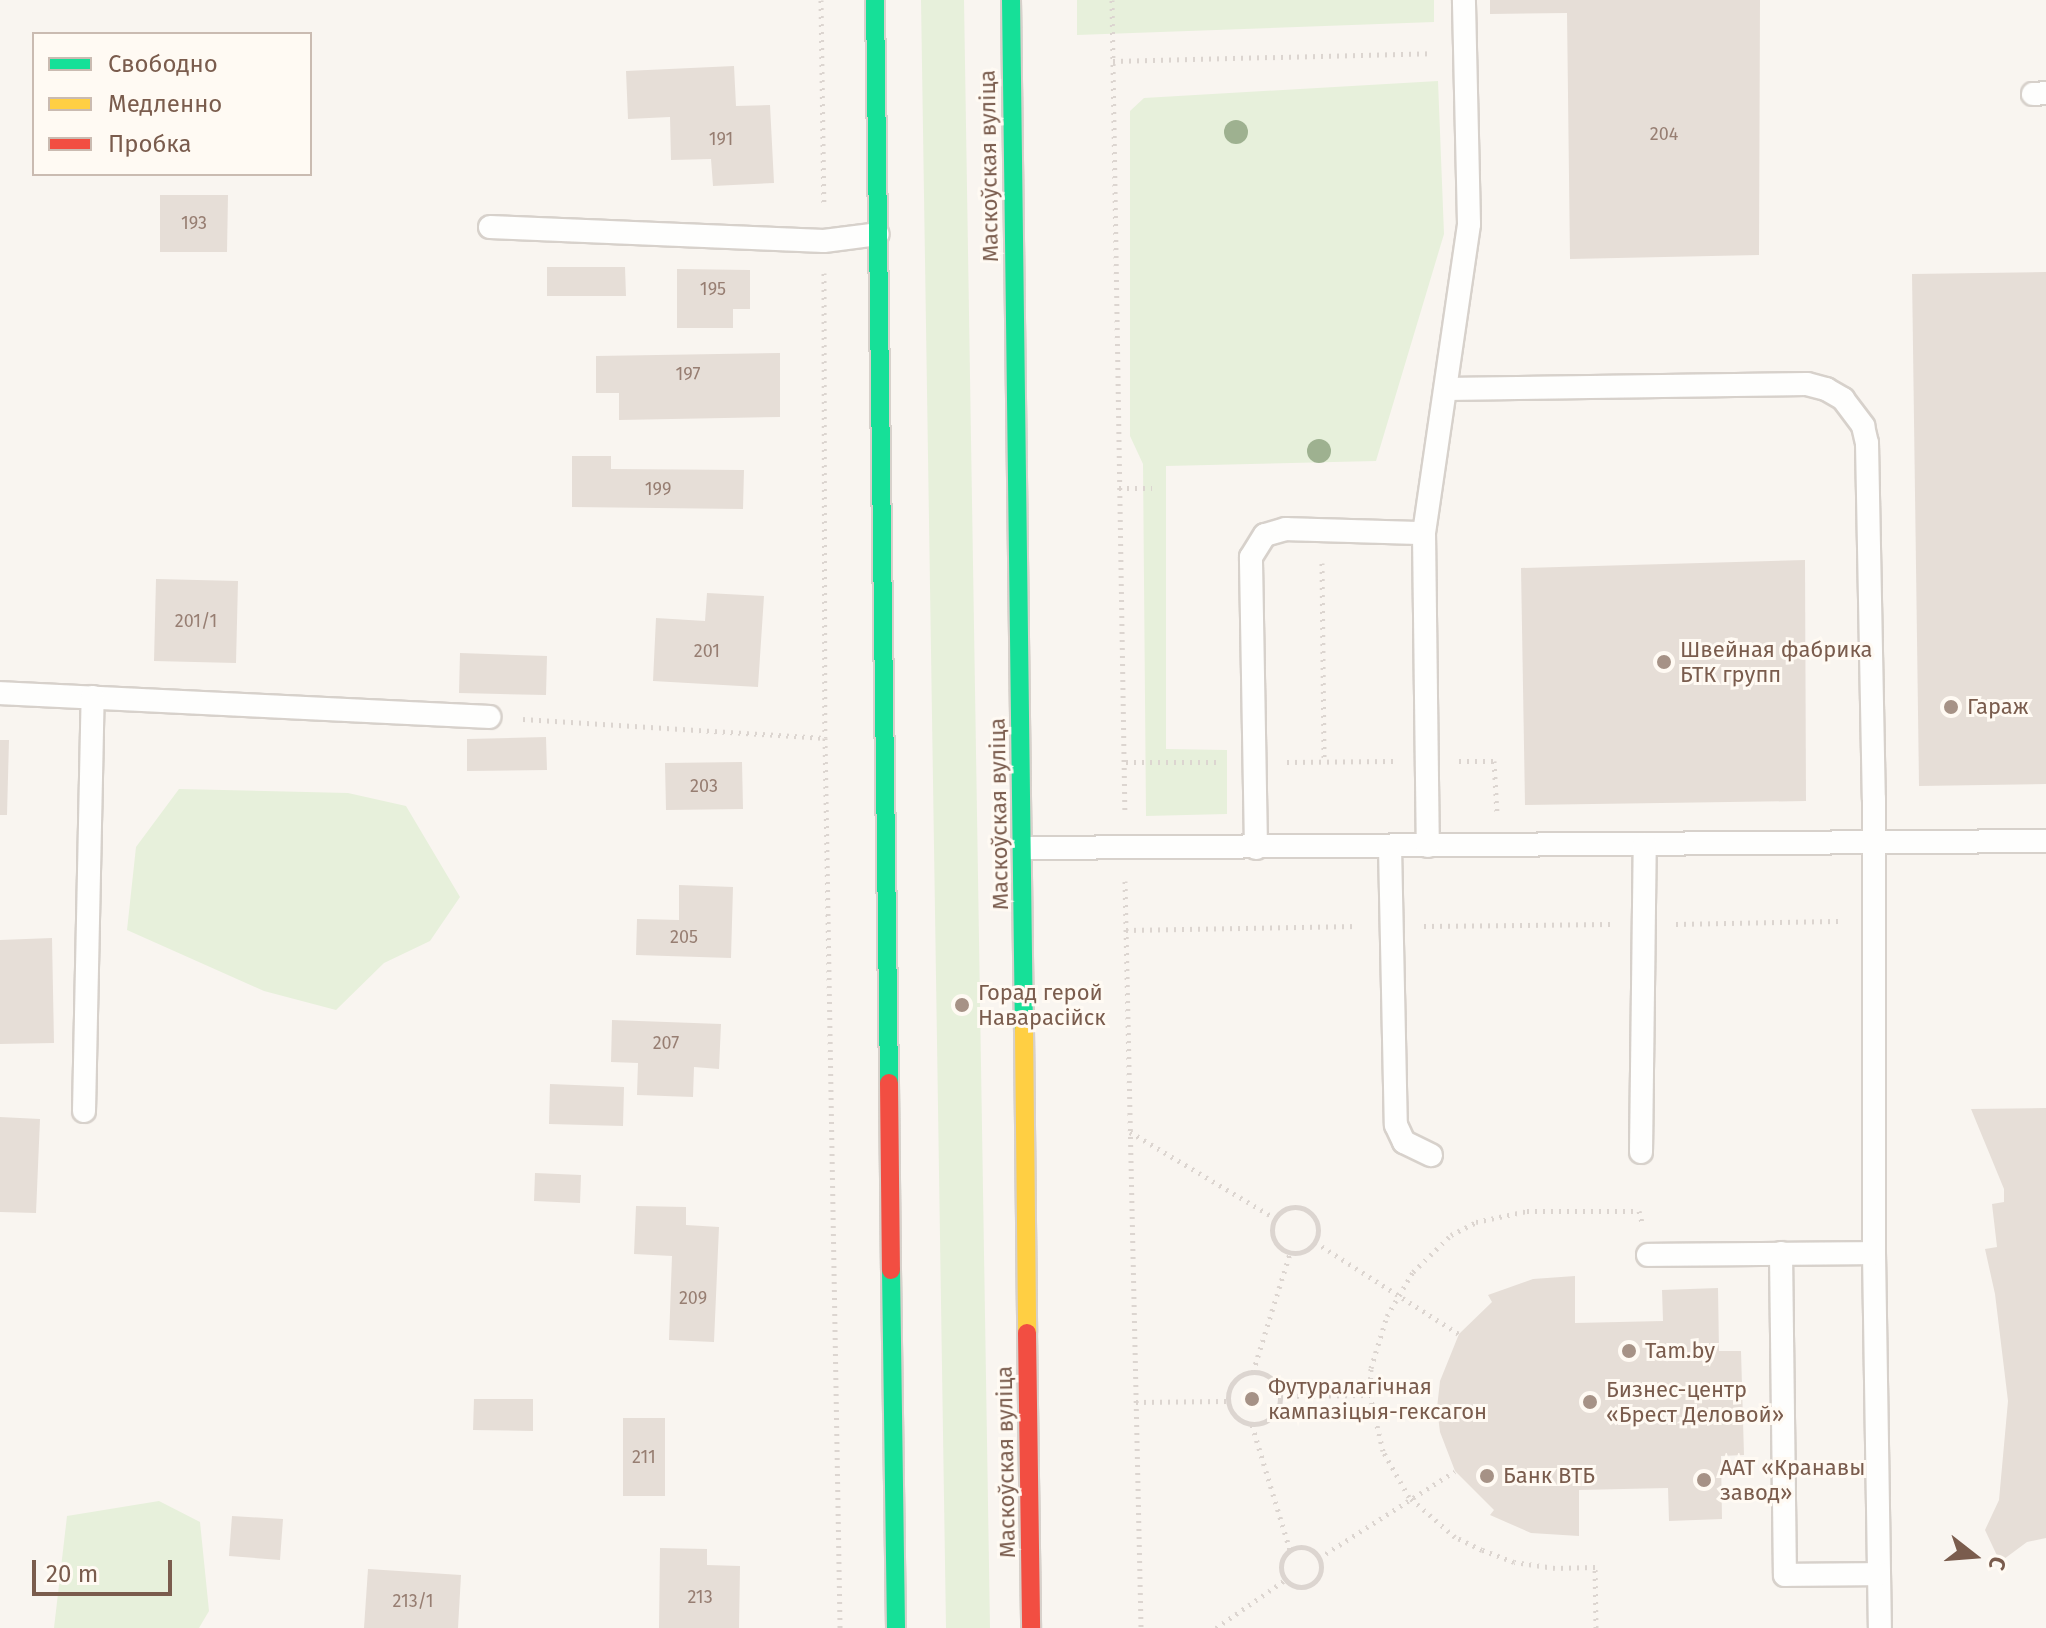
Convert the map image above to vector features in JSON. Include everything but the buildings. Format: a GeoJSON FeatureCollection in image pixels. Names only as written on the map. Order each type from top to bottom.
{"type":"FeatureCollection","features":[{"type":"Feature","properties":{"kind":"main road"},"geometry":{"type":"LineString","coordinates":[[875,0],[896,1628]]}},
{"type":"Feature","properties":{"kind":"main road","name":"Маскоўская вуліца"},"geometry":{"type":"LineString","coordinates":[[1011,0],[1024,848],[1031,1628]]}},
{"type":"Feature","properties":{"kind":"lane"},"geometry":{"type":"LineString","coordinates":[[1428,846],[1424,533],[1469,224],[1464,0]]}},
{"type":"Feature","properties":{"kind":"lane"},"geometry":{"type":"LineString","coordinates":[[490,227],[824,241],[878,234]]}},
{"type":"Feature","properties":{"kind":"lane"},"geometry":{"type":"LineString","coordinates":[[1446,389],[1807,384],[1826,389],[1843,399],[1863,426],[1867,443],[1873,841],[1874,1253],[1880,1628]]}},
{"type":"Feature","properties":{"kind":"lane"},"geometry":{"type":"LineString","coordinates":[[1256,848],[1251,557],[1265,535],[1275,530],[1424,533]]}},
{"type":"Feature","properties":{"kind":"lane"},"geometry":{"type":"LineString","coordinates":[[0,693],[489,717]]}},
{"type":"Feature","properties":{"kind":"lane"},"geometry":{"type":"LineString","coordinates":[[84,1111],[93,697]]}},
{"type":"Feature","properties":{"kind":"lane"},"geometry":{"type":"LineString","coordinates":[[1024,848],[2046,841]]}},
{"type":"Feature","properties":{"kind":"lane"},"geometry":{"type":"LineString","coordinates":[[1641,1152],[1645,844]]}},
{"type":"Feature","properties":{"kind":"lane"},"geometry":{"type":"LineString","coordinates":[[1390,847],[1396,1125],[1404,1142],[1431,1155]]}},
{"type":"Feature","properties":{"kind":"lane"},"geometry":{"type":"LineString","coordinates":[[1781,1253],[1785,1575],[1879,1574]]}},
{"type":"Feature","properties":{"kind":"lane"},"geometry":{"type":"LineString","coordinates":[[1648,1255],[1874,1253]]}},
{"type":"Feature","properties":{"kind":"path"},"geometry":{"type":"LineString","coordinates":[[821,0],[825,738],[840,1628]]}},
{"type":"Feature","properties":{"kind":"path"},"geometry":{"type":"LineString","coordinates":[[1112,0],[1126,762],[1126,930],[1141,1628]]}},
{"type":"Feature","properties":{"kind":"path"},"geometry":{"type":"LineString","coordinates":[[1113,61],[1434,53]]}},
{"type":"Feature","properties":{"kind":"path"},"geometry":{"type":"LineString","coordinates":[[1119,488],[1152,488]]}},
{"type":"Feature","properties":{"kind":"path"},"geometry":{"type":"LineString","coordinates":[[1322,529],[1324,762]]}},
{"type":"Feature","properties":{"kind":"path"},"geometry":{"type":"LineString","coordinates":[[489,717],[825,738]]}},
{"type":"Feature","properties":{"kind":"path"},"geometry":{"type":"LineString","coordinates":[[1126,762],[1494,761],[1497,826]]}},
{"type":"Feature","properties":{"kind":"path"},"geometry":{"type":"LineString","coordinates":[[1126,930],[1872,921]]}},
{"type":"Feature","properties":{"kind":"path"},"geometry":{"type":"LineString","coordinates":[[1130,1132],[1275,1218]]}},
{"type":"Feature","properties":{"kind":"path"},"geometry":{"type":"LineString","coordinates":[[1296,1207],[1311,1212],[1318,1227],[1315,1242],[1304,1251],[1290,1253],[1274,1239],[1275,1218],[1296,1207]]}},
{"type":"Feature","properties":{"kind":"path"},"geometry":{"type":"LineString","coordinates":[[1596,1628],[1595,1567],[1555,1568],[1514,1562],[1482,1550],[1455,1537],[1409,1497],[1383,1451],[1370,1395],[1376,1342],[1399,1292],[1431,1252],[1451,1235],[1501,1214],[1639,1211],[1648,1255]]}},
{"type":"Feature","properties":{"kind":"path"},"geometry":{"type":"LineString","coordinates":[[1315,1242],[1399,1292],[1459,1334]]}},
{"type":"Feature","properties":{"kind":"path"},"geometry":{"type":"LineString","coordinates":[[1253,1372],[1290,1253]]}},
{"type":"Feature","properties":{"kind":"path"},"geometry":{"type":"LineString","coordinates":[[1253,1372],[1275,1381],[1281,1396],[1276,1414],[1261,1424],[1252,1425],[1235,1417],[1227,1401],[1237,1378],[1253,1372]]}},
{"type":"Feature","properties":{"kind":"path"},"geometry":{"type":"LineString","coordinates":[[1281,1396],[1370,1395]]}},
{"type":"Feature","properties":{"kind":"path"},"geometry":{"type":"LineString","coordinates":[[1136,1402],[1227,1401]]}},
{"type":"Feature","properties":{"kind":"path"},"geometry":{"type":"LineString","coordinates":[[1252,1425],[1290,1550]]}},
{"type":"Feature","properties":{"kind":"path"},"geometry":{"type":"LineString","coordinates":[[1319,1558],[1409,1497],[1455,1471]]}},
{"type":"Feature","properties":{"kind":"path"},"geometry":{"type":"LineString","coordinates":[[1303,1547],[1319,1558],[1319,1578],[1309,1586],[1295,1587],[1285,1580],[1280,1567],[1290,1550],[1303,1547]]}},
{"type":"Feature","properties":{"kind":"path"},"geometry":{"type":"LineString","coordinates":[[1216,1628],[1285,1580]]}},
{"type":"Feature","properties":{"kind":"green space"},"geometry":{"type":"Polygon","coordinates":[[[921,0],[964,0],[990,1628],[946,1628],[921,0]]]}},
{"type":"Feature","properties":{"kind":"green space"},"geometry":{"type":"Polygon","coordinates":[[[1077,0],[1434,0],[1434,22],[1077,35],[1077,0]]]}},
{"type":"Feature","properties":{"kind":"green space"},"geometry":{"type":"Polygon","coordinates":[[[1438,81],[1444,234],[1376,461],[1166,466],[1166,749],[1227,750],[1227,814],[1146,816],[1143,464],[1130,436],[1130,111],[1144,98],[1438,81]]]}},
{"type":"Feature","properties":{"kind":"green space"},"geometry":{"type":"Polygon","coordinates":[[[179,789],[348,793],[406,806],[460,897],[430,941],[384,963],[336,1010],[264,991],[127,930],[136,847],[179,789]]]}},
{"type":"Feature","properties":{"kind":"green space"},"geometry":{"type":"Polygon","coordinates":[[[159,1501],[200,1522],[209,1611],[199,1628],[54,1628],[67,1516],[159,1501]]]}},
{"type":"Feature","properties":{"kind":"traffic: fast"},"geometry":{"type":"LineString","coordinates":[[875,0],[889,1083]]}},
{"type":"Feature","properties":{"kind":"traffic: fast"},"geometry":{"type":"LineString","coordinates":[[1011,0],[1024,1030]]}},
{"type":"Feature","properties":{"kind":"traffic: fast"},"geometry":{"type":"LineString","coordinates":[[891,1270],[896,1628]]}},
{"type":"Feature","properties":{"kind":"traffic: slow"},"geometry":{"type":"LineString","coordinates":[[1024,1030],[1027,1333]]}},
{"type":"Feature","properties":{"kind":"traffic: jam"},"geometry":{"type":"LineString","coordinates":[[889,1083],[891,1270]]}},
{"type":"Feature","properties":{"kind":"traffic: jam"},"geometry":{"type":"LineString","coordinates":[[1027,1333],[1031,1628]]}},
{"type":"Feature","properties":{"kind":"place","name":"Швейная фабрика БТК групп"},"geometry":{"type":"Point","coordinates":[1664,662]}},
{"type":"Feature","properties":{"kind":"place","name":"Гараж"},"geometry":{"type":"Point","coordinates":[1951,707]}},
{"type":"Feature","properties":{"kind":"place","name":"Горад герой Наварасійск"},"geometry":{"type":"Point","coordinates":[962,1005]}},
{"type":"Feature","properties":{"kind":"place","name":"Tam.by"},"geometry":{"type":"Point","coordinates":[1629,1351]}},
{"type":"Feature","properties":{"kind":"place","name":"Футуралагічная кампазіцыя-гексагон"},"geometry":{"type":"Point","coordinates":[1252,1399]}},
{"type":"Feature","properties":{"kind":"place","name":"Бизнес-центр «Брест Деловой»"},"geometry":{"type":"Point","coordinates":[1590,1402]}},
{"type":"Feature","properties":{"kind":"place","name":"Банк ВТБ"},"geometry":{"type":"Point","coordinates":[1487,1476]}},
{"type":"Feature","properties":{"kind":"place","name":"ААТ «Кранавы завод»"},"geometry":{"type":"Point","coordinates":[1704,1480]}}]}
